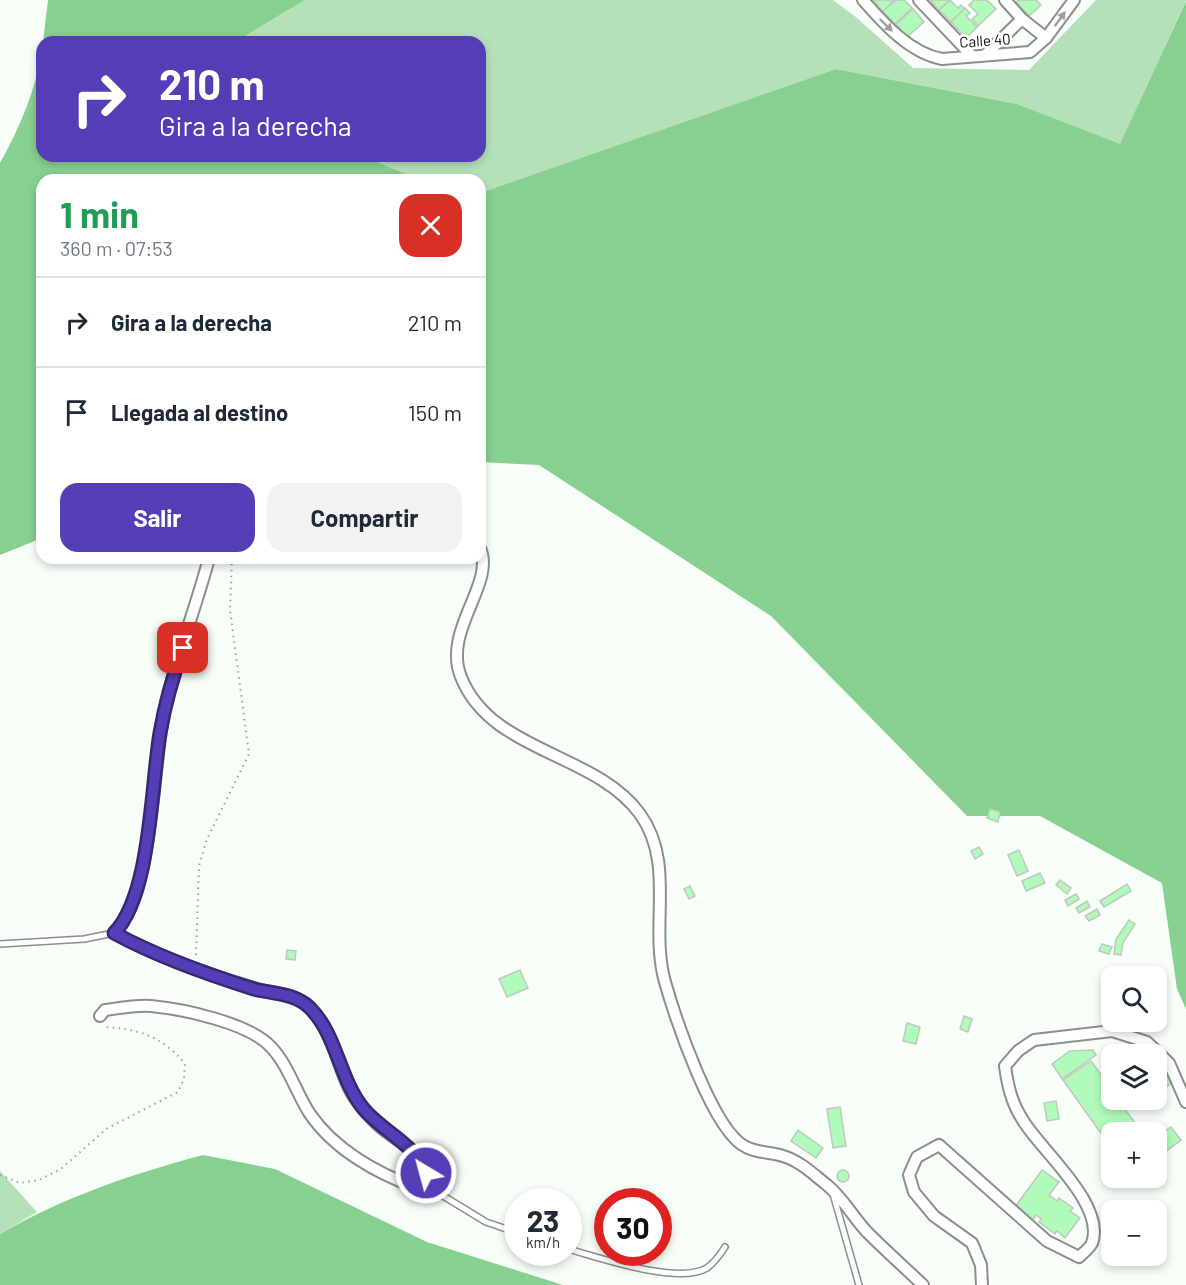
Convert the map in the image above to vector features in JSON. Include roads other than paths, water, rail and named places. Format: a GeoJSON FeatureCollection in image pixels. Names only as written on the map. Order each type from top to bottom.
{"type":"FeatureCollection","features":[{"type":"Feature","properties":{"kind":"street","name":"Calle 40"},"geometry":{"type":"LineString","coordinates":[[863,0],[886,26],[931,57],[942,59],[1030,52],[1046,38],[1074,0]]}},
{"type":"Feature","properties":{"kind":"street"},"geometry":{"type":"LineString","coordinates":[[919,0],[972,56]]}},
{"type":"Feature","properties":{"kind":"street"},"geometry":{"type":"LineString","coordinates":[[1005,0],[1022,19],[1046,38]]}},
{"type":"Feature","properties":{"kind":"street"},"geometry":{"type":"LineString","coordinates":[[986,54],[1022,19]]}},
{"type":"Feature","properties":{"kind":"street"},"geometry":{"type":"LineString","coordinates":[[100,1016],[105,1010],[151,1006],[230,1023],[251,1032],[279,1057],[311,1115],[331,1137],[378,1171],[415,1187],[422,1183],[426,1173],[417,1158],[378,1126],[349,1089],[337,1054],[319,1019],[308,1006],[289,996],[255,989],[158,955],[114,933],[126,921],[141,871],[165,707],[207,564]]}},
{"type":"Feature","properties":{"kind":"street"},"geometry":{"type":"LineString","coordinates":[[482,564],[483,569],[457,643],[456,661],[462,679],[480,706],[497,723],[601,778],[622,794],[640,814],[658,850],[660,957],[663,976],[691,1057],[715,1110],[727,1130],[745,1147],[784,1156],[802,1166],[832,1189],[866,1231],[923,1285]]}},
{"type":"Feature","properties":{"kind":"street"},"geometry":{"type":"LineString","coordinates":[[982,1285],[981,1265],[972,1243],[934,1216],[914,1192],[909,1175],[917,1157],[939,1145],[1047,1241],[1079,1257],[1092,1244],[1094,1224],[1082,1198],[1062,1166],[1024,1124],[1008,1095],[1005,1066],[1018,1051],[1034,1040],[1112,1031],[1148,1042],[1168,1063],[1186,1102]]}},
{"type":"Feature","properties":{"kind":"lane"},"geometry":{"type":"LineString","coordinates":[[0,944],[84,939],[114,933]]}},
{"type":"Feature","properties":{"kind":"lane"},"geometry":{"type":"LineString","coordinates":[[422,1183],[486,1222],[504,1228]]}},
{"type":"Feature","properties":{"kind":"lane"},"geometry":{"type":"LineString","coordinates":[[832,1189],[859,1285]]}},
{"type":"Feature","properties":{"kind":"lane"},"geometry":{"type":"LineString","coordinates":[[582,1253],[646,1270],[686,1275],[706,1269],[725,1247]]}}]}
